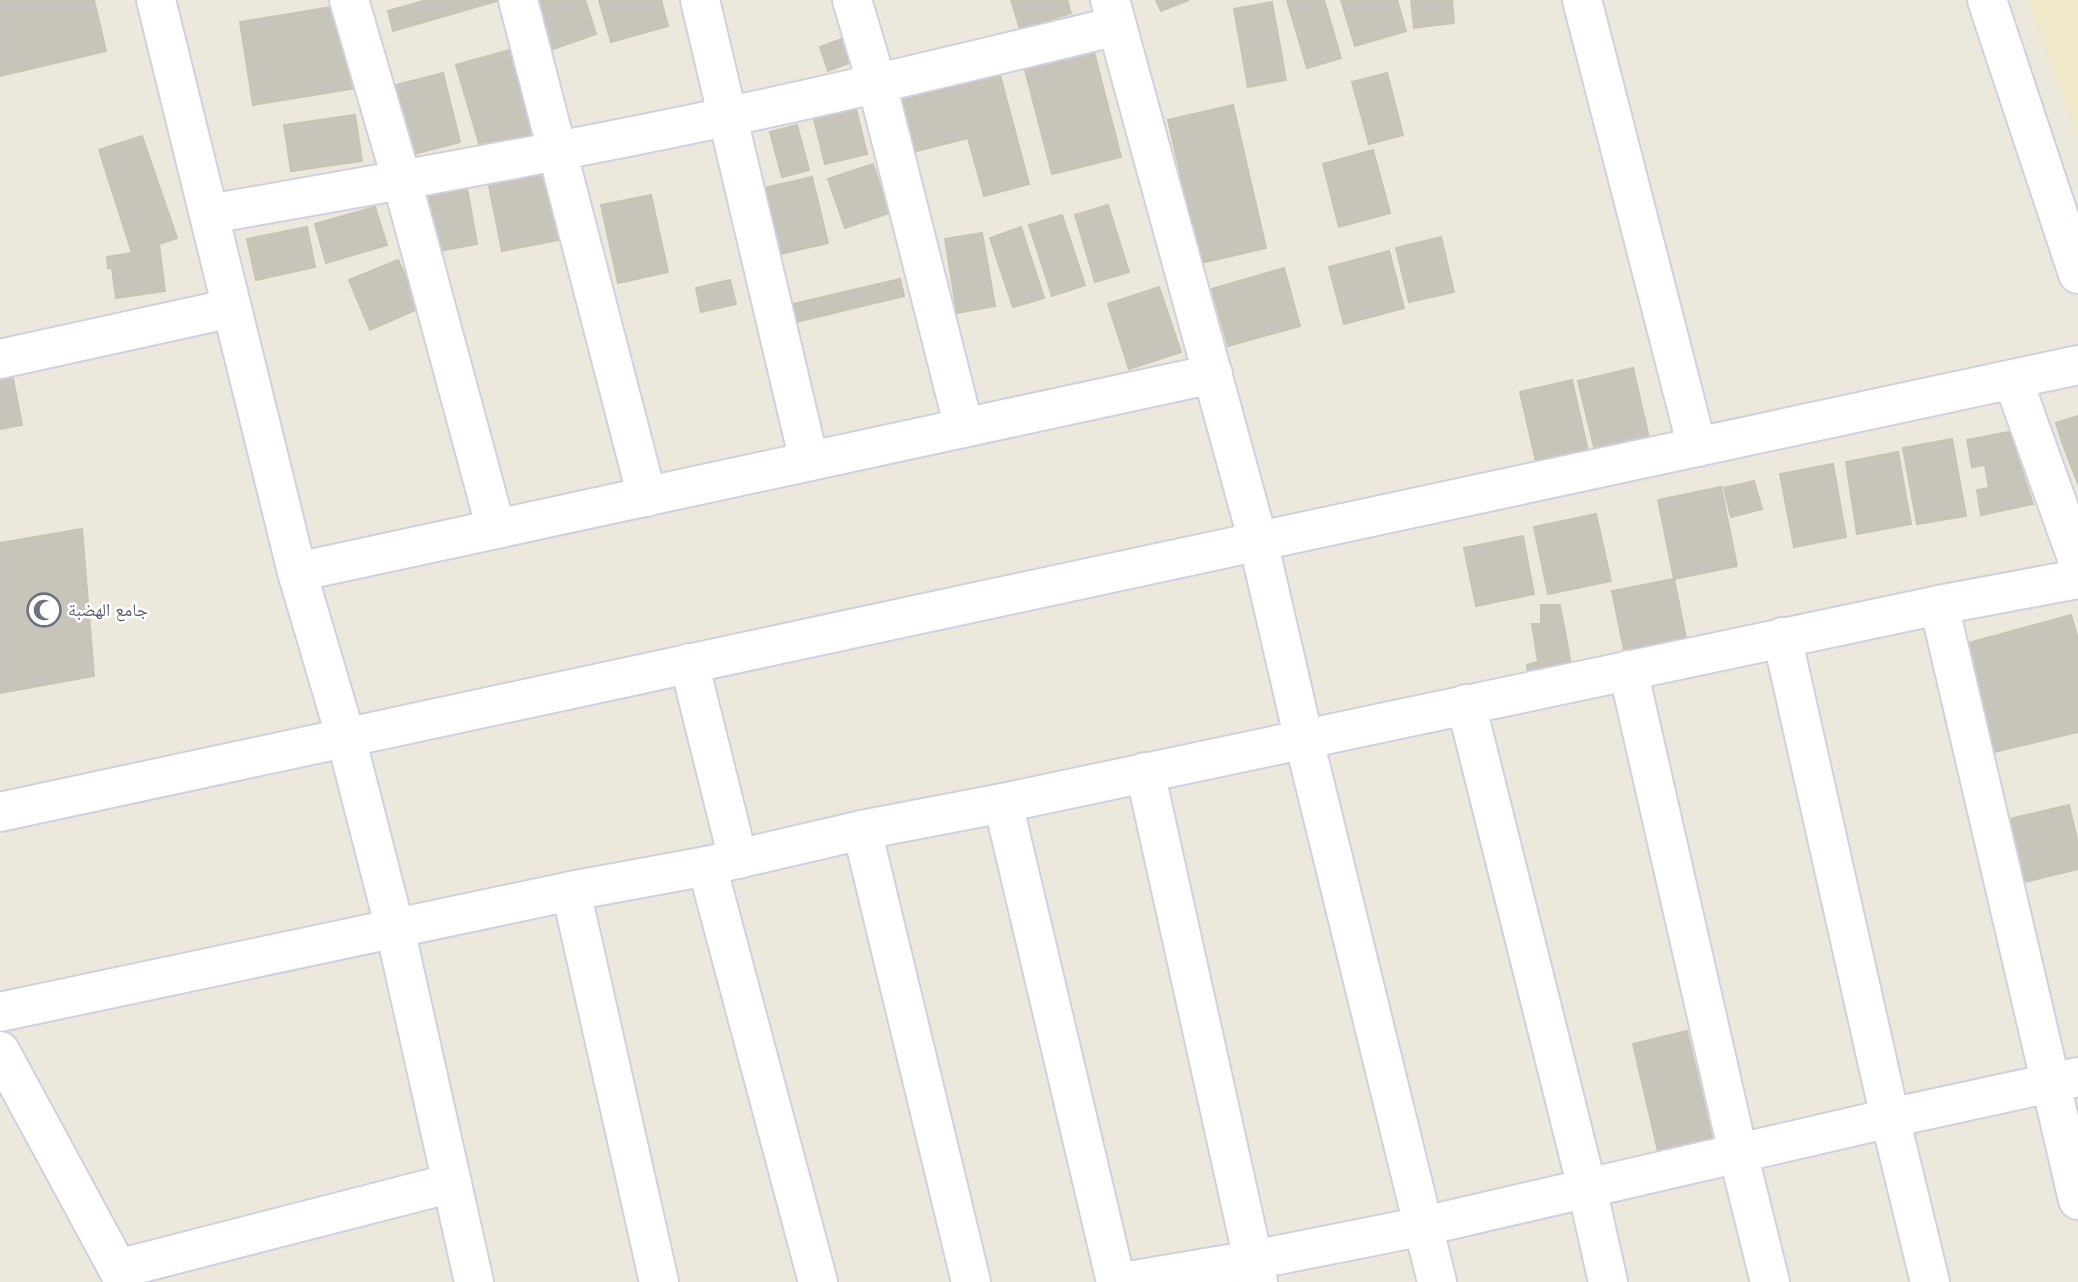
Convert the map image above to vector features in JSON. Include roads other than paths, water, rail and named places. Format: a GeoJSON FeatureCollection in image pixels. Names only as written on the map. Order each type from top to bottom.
{"type":"FeatureCollection","features":[{"type":"Feature","properties":{"kind":"street"},"geometry":{"type":"LineString","coordinates":[[156,0],[297,572],[346,738],[395,929],[474,1282]]}},
{"type":"Feature","properties":{"kind":"street"},"geometry":{"type":"LineString","coordinates":[[349,0],[402,181],[496,529]]}},
{"type":"Feature","properties":{"kind":"street"},"geometry":{"type":"LineString","coordinates":[[518,0],[647,496]]}},
{"type":"Feature","properties":{"kind":"street"},"geometry":{"type":"LineString","coordinates":[[700,0],[809,461]]}},
{"type":"Feature","properties":{"kind":"street"},"geometry":{"type":"LineString","coordinates":[[852,0],[877,84],[964,428]]}},
{"type":"Feature","properties":{"kind":"street"},"geometry":{"type":"LineString","coordinates":[[1987,0],[2078,274]]}},
{"type":"Feature","properties":{"kind":"street"},"geometry":{"type":"LineString","coordinates":[[1591,2],[1697,447]]}},
{"type":"Feature","properties":{"kind":"street"},"geometry":{"type":"LineString","coordinates":[[209,214],[402,181],[727,117],[877,84],[1114,13],[1258,541],[1437,1282]]}},
{"type":"Feature","properties":{"kind":"street"},"geometry":{"type":"LineString","coordinates":[[0,359],[232,308]]}},
{"type":"Feature","properties":{"kind":"street"},"geometry":{"type":"LineString","coordinates":[[0,812],[2078,365]]}},
{"type":"Feature","properties":{"kind":"street"},"geometry":{"type":"LineString","coordinates":[[297,572],[1213,374]]}},
{"type":"Feature","properties":{"kind":"street"},"geometry":{"type":"LineString","coordinates":[[2013,380],[2078,561]]}},
{"type":"Feature","properties":{"kind":"street"},"geometry":{"type":"LineString","coordinates":[[0,1012],[1939,605],[2078,579]]}},
{"type":"Feature","properties":{"kind":"street"},"geometry":{"type":"LineString","coordinates":[[1939,605],[2064,1080],[2078,1200]]}},
{"type":"Feature","properties":{"kind":"street"},"geometry":{"type":"LineString","coordinates":[[1782,638],[1890,1118],[1930,1282]]}},
{"type":"Feature","properties":{"kind":"street"},"geometry":{"type":"LineString","coordinates":[[689,663],[723,862],[818,1282]]}},
{"type":"Feature","properties":{"kind":"street"},"geometry":{"type":"LineString","coordinates":[[1628,670],[1770,1282]]}},
{"type":"Feature","properties":{"kind":"street"},"geometry":{"type":"LineString","coordinates":[[1466,704],[1608,1282]]}},
{"type":"Feature","properties":{"kind":"street"},"geometry":{"type":"LineString","coordinates":[[1145,772],[1256,1271]]}},
{"type":"Feature","properties":{"kind":"street"},"geometry":{"type":"LineString","coordinates":[[1003,803],[1116,1282]]}},
{"type":"Feature","properties":{"kind":"street"},"geometry":{"type":"LineString","coordinates":[[863,830],[971,1282]]}},
{"type":"Feature","properties":{"kind":"street"},"geometry":{"type":"LineString","coordinates":[[571,891],[659,1282]]}},
{"type":"Feature","properties":{"kind":"street"},"geometry":{"type":"LineString","coordinates":[[0,1051],[122,1276],[452,1183]]}},
{"type":"Feature","properties":{"kind":"street"},"geometry":{"type":"LineString","coordinates":[[1123,1282],[1256,1271],[1424,1226],[2064,1080]]}},
{"type":"Feature","properties":{"kind":"place","name":"جامع الهضبة"},"geometry":{"type":"Point","coordinates":[44,610]}}]}
